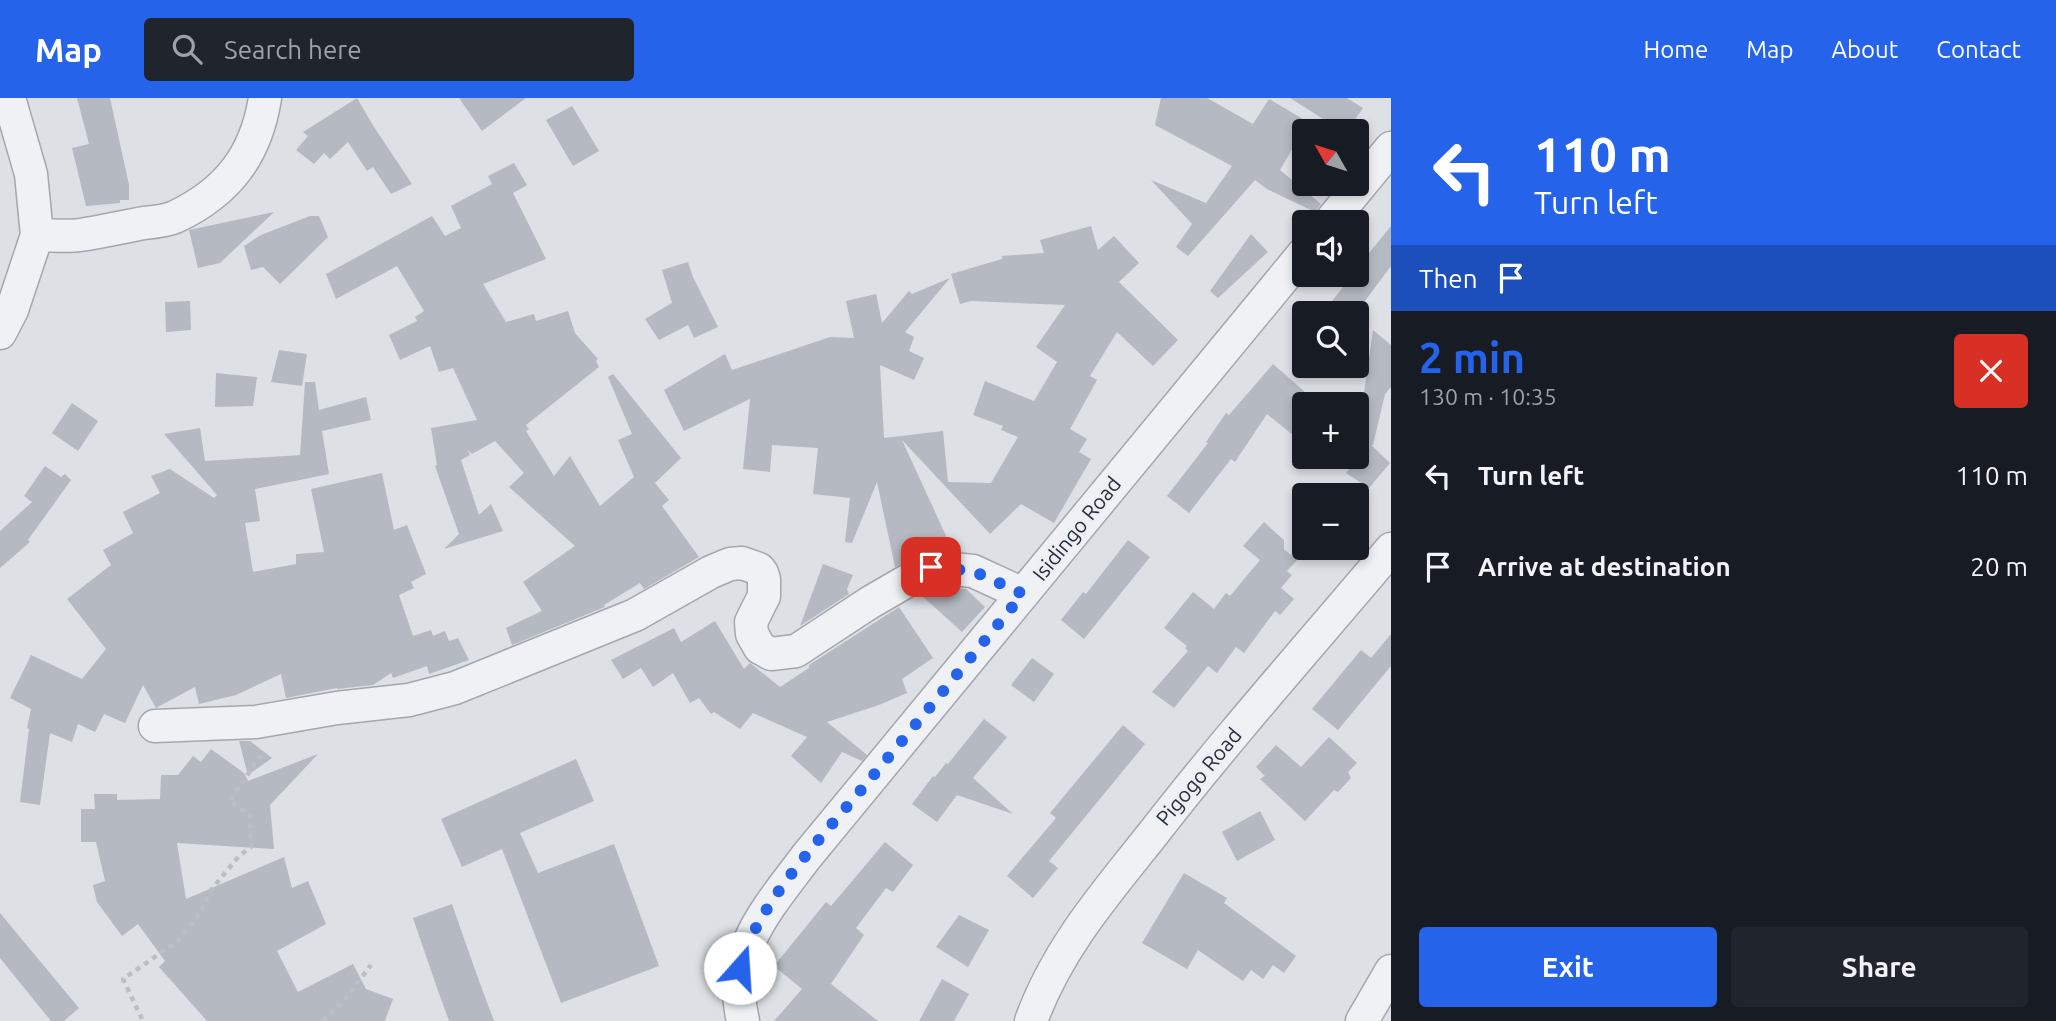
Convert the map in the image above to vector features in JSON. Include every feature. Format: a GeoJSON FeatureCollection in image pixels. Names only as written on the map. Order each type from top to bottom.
{"type":"FeatureCollection","features":[{"type":"Feature","properties":{"kind":"street"},"geometry":{"type":"LineString","coordinates":[[0,333],[12,310],[37,234],[32,174],[9,98]]}},
{"type":"Feature","properties":{"kind":"street"},"geometry":{"type":"LineString","coordinates":[[37,234],[77,235],[173,218],[205,199],[229,178],[252,148],[261,122],[265,98]]}},
{"type":"Feature","properties":{"kind":"street"},"geometry":{"type":"LineString","coordinates":[[1339,210],[1391,148]]}},
{"type":"Feature","properties":{"kind":"street","name":"Isidingo Road"},"geometry":{"type":"LineString","coordinates":[[743,1021],[740,1007],[740,968],[745,948],[762,916],[806,857],[1292,269]]}},
{"type":"Feature","properties":{"kind":"street","name":"Pigogo Road"},"geometry":{"type":"LineString","coordinates":[[1031,1021],[1041,993],[1078,928],[1186,790],[1391,549]]}},
{"type":"Feature","properties":{"kind":"street"},"geometry":{"type":"LineString","coordinates":[[155,726],[256,722],[337,708],[409,700],[455,688],[635,615],[730,564],[754,566],[759,569],[764,579],[764,596],[751,622],[752,634],[760,648],[771,654],[796,650],[848,615],[931,567],[973,571],[1023,594]]}},
{"type":"Feature","properties":{"kind":"street"},"geometry":{"type":"LineString","coordinates":[[1362,1021],[1391,971]]}},
{"type":"Feature","properties":{"kind":"path"},"geometry":{"type":"LineString","coordinates":[[142,1019],[123,979],[178,940],[198,916],[211,890],[239,856],[251,847],[250,815],[229,801],[268,745],[299,715]]}},
{"type":"Feature","properties":{"kind":"path"},"geometry":{"type":"LineString","coordinates":[[323,1021],[344,1002],[371,965]]}},
{"type":"Feature","properties":{"kind":"building"},"geometry":{"type":"Polygon","coordinates":[[[77,98],[110,98],[129,185],[129,200],[86,206],[72,148],[89,144],[77,98]]]}},
{"type":"Feature","properties":{"kind":"building"},"geometry":{"type":"Polygon","coordinates":[[[357,98],[412,184],[391,194],[373,167],[367,171],[348,142],[330,159],[324,153],[314,164],[296,150],[308,136],[303,132],[357,98]]]}},
{"type":"Feature","properties":{"kind":"building"},"geometry":{"type":"Polygon","coordinates":[[[459,98],[526,98],[482,131],[459,98]]]}},
{"type":"Feature","properties":{"kind":"building"},"geometry":{"type":"Polygon","coordinates":[[[1161,98],[1207,98],[1253,124],[1269,99],[1303,119],[1292,119],[1292,149],[1280,170],[1292,180],[1292,196],[1311,196],[1321,204],[1316,210],[1311,210],[1267,189],[1255,180],[1188,256],[1176,247],[1192,224],[1151,180],[1206,203],[1232,166],[1155,125],[1161,98]]]}},
{"type":"Feature","properties":{"kind":"building"},"geometry":{"type":"Polygon","coordinates":[[[1290,98],[1347,98],[1363,108],[1355,119],[1323,119],[1290,98]]]}},
{"type":"Feature","properties":{"kind":"building"},"geometry":{"type":"Polygon","coordinates":[[[572,106],[599,151],[573,166],[546,120],[572,106]]]}},
{"type":"Feature","properties":{"kind":"building"},"geometry":{"type":"Polygon","coordinates":[[[514,163],[527,185],[513,193],[546,259],[483,284],[506,322],[534,314],[536,321],[568,311],[575,333],[598,359],[596,361],[599,367],[526,425],[529,429],[526,431],[554,476],[570,456],[600,506],[634,477],[618,440],[632,434],[608,377],[613,374],[681,458],[655,483],[669,500],[662,506],[699,557],[644,589],[640,583],[604,605],[605,607],[512,645],[506,628],[542,611],[523,582],[575,546],[509,487],[524,473],[495,441],[472,454],[468,450],[470,455],[461,460],[479,515],[491,504],[503,531],[444,549],[459,534],[435,466],[431,428],[477,420],[453,368],[439,372],[430,346],[400,360],[389,335],[417,321],[415,317],[424,311],[397,266],[336,299],[326,274],[432,216],[445,236],[461,228],[451,206],[492,184],[488,176],[514,163]]]}},
{"type":"Feature","properties":{"kind":"building"},"geometry":{"type":"Polygon","coordinates":[[[274,212],[220,263],[198,268],[189,230],[274,212]]]}},
{"type":"Feature","properties":{"kind":"building"},"geometry":{"type":"Polygon","coordinates":[[[310,216],[319,216],[328,237],[280,284],[263,267],[251,270],[244,246],[261,235],[310,216]]]}},
{"type":"Feature","properties":{"kind":"building"},"geometry":{"type":"Polygon","coordinates":[[[1091,226],[1098,250],[1114,236],[1139,263],[1119,282],[1178,340],[1153,366],[1117,332],[1090,376],[1097,380],[1070,429],[1087,439],[1079,452],[1091,459],[1054,523],[1021,504],[990,534],[902,440],[953,551],[923,551],[895,567],[877,482],[852,543],[845,542],[850,498],[813,494],[818,448],[772,445],[770,472],[743,469],[750,399],[684,431],[664,390],[725,354],[732,370],[830,337],[854,338],[846,301],[876,294],[882,323],[909,291],[912,294],[950,278],[905,332],[914,337],[909,351],[924,358],[914,380],[880,365],[884,438],[943,431],[948,482],[991,483],[1018,437],[1001,430],[1003,426],[973,415],[985,381],[1034,401],[1057,362],[1036,347],[1065,305],[971,301],[960,304],[951,274],[1002,259],[1002,256],[1044,253],[1040,240],[1091,226]]]}},
{"type":"Feature","properties":{"kind":"building"},"geometry":{"type":"Polygon","coordinates":[[[1391,226],[1391,266],[1365,301],[1332,301],[1343,287],[1369,287],[1369,253],[1391,226]]]}},
{"type":"Feature","properties":{"kind":"building"},"geometry":{"type":"Polygon","coordinates":[[[1251,234],[1268,252],[1218,298],[1210,291],[1251,234]]]}},
{"type":"Feature","properties":{"kind":"building"},"geometry":{"type":"Polygon","coordinates":[[[688,262],[718,327],[694,338],[688,325],[659,340],[645,319],[672,303],[662,270],[688,262]]]}},
{"type":"Feature","properties":{"kind":"building"},"geometry":{"type":"Polygon","coordinates":[[[190,301],[191,330],[166,332],[165,302],[190,301]]]}},
{"type":"Feature","properties":{"kind":"building"},"geometry":{"type":"Polygon","coordinates":[[[1373,330],[1391,345],[1391,387],[1385,394],[1373,445],[1369,444],[1369,392],[1364,392],[1366,378],[1369,378],[1373,330]]]}},
{"type":"Feature","properties":{"kind":"building"},"geometry":{"type":"Polygon","coordinates":[[[279,350],[307,354],[302,386],[271,382],[279,350]]]}},
{"type":"Feature","properties":{"kind":"building"},"geometry":{"type":"Polygon","coordinates":[[[1273,364],[1304,391],[1292,392],[1292,434],[1267,414],[1235,462],[1231,459],[1189,513],[1167,496],[1208,443],[1206,442],[1226,413],[1229,415],[1273,364]]]}},
{"type":"Feature","properties":{"kind":"building"},"geometry":{"type":"Polygon","coordinates":[[[216,373],[257,377],[253,406],[215,407],[216,373]]]}},
{"type":"Feature","properties":{"kind":"building"},"geometry":{"type":"Polygon","coordinates":[[[305,382],[315,382],[319,410],[366,397],[371,420],[322,431],[329,474],[255,489],[260,521],[245,523],[253,572],[296,564],[296,554],[324,552],[311,489],[382,473],[394,530],[407,525],[426,574],[411,582],[414,588],[399,595],[413,636],[431,630],[433,636],[445,631],[449,641],[458,638],[469,660],[429,674],[427,666],[393,678],[391,673],[373,685],[337,688],[286,698],[281,674],[236,695],[199,704],[195,687],[156,708],[143,685],[125,723],[104,714],[95,732],[78,724],[72,742],[50,733],[40,805],[20,802],[31,709],[10,698],[31,655],[82,679],[106,649],[67,599],[111,565],[103,550],[133,533],[123,512],[160,493],[151,476],[170,469],[214,498],[217,495],[164,434],[200,428],[205,461],[300,455],[305,382]]]}},
{"type":"Feature","properties":{"kind":"building"},"geometry":{"type":"Polygon","coordinates":[[[72,403],[98,421],[78,451],[52,433],[72,403]]]}},
{"type":"Feature","properties":{"kind":"building"},"geometry":{"type":"Polygon","coordinates":[[[1369,445],[1390,463],[1369,488],[1369,483],[1361,483],[1346,473],[1349,469],[1369,469],[1369,445]]]}},
{"type":"Feature","properties":{"kind":"building"},"geometry":{"type":"Polygon","coordinates":[[[45,466],[61,477],[65,474],[71,480],[28,540],[30,542],[0,568],[0,531],[32,502],[24,496],[45,466]]]}},
{"type":"Feature","properties":{"kind":"building"},"geometry":{"type":"Polygon","coordinates":[[[1264,522],[1284,540],[1284,549],[1292,556],[1292,560],[1297,560],[1287,571],[1292,575],[1281,588],[1294,599],[1280,615],[1275,611],[1244,653],[1236,647],[1217,673],[1208,666],[1174,708],[1152,692],[1188,651],[1185,648],[1187,646],[1164,628],[1193,592],[1214,609],[1226,593],[1230,596],[1260,560],[1243,546],[1264,522]]]}},
{"type":"Feature","properties":{"kind":"building"},"geometry":{"type":"Polygon","coordinates":[[[1128,540],[1150,557],[1084,639],[1061,620],[1083,592],[1086,594],[1128,540]]]}},
{"type":"Feature","properties":{"kind":"building"},"geometry":{"type":"Polygon","coordinates":[[[823,564],[853,575],[847,589],[849,594],[800,626],[823,564]]]}},
{"type":"Feature","properties":{"kind":"building"},"geometry":{"type":"Polygon","coordinates":[[[935,586],[966,589],[985,607],[962,632],[920,594],[935,586]]]}},
{"type":"Feature","properties":{"kind":"building"},"geometry":{"type":"Polygon","coordinates":[[[899,607],[933,658],[902,679],[907,693],[827,722],[867,755],[862,761],[842,752],[821,783],[791,756],[807,737],[753,713],[740,729],[714,712],[711,714],[699,698],[690,703],[673,673],[653,687],[641,668],[623,679],[611,660],[674,628],[681,642],[715,621],[744,669],[750,663],[780,687],[899,607]]]}},
{"type":"Feature","properties":{"kind":"building"},"geometry":{"type":"Polygon","coordinates":[[[1391,634],[1391,666],[1338,730],[1312,709],[1361,650],[1371,658],[1391,634]]]}},
{"type":"Feature","properties":{"kind":"building"},"geometry":{"type":"Polygon","coordinates":[[[1032,658],[1054,674],[1034,702],[1011,685],[1032,658]]]}},
{"type":"Feature","properties":{"kind":"building"},"geometry":{"type":"Polygon","coordinates":[[[984,719],[1007,737],[973,778],[1013,814],[957,795],[937,822],[912,804],[984,719]]]}},
{"type":"Feature","properties":{"kind":"building"},"geometry":{"type":"Polygon","coordinates":[[[1123,725],[1145,744],[1049,861],[1058,868],[1033,898],[1007,876],[1056,818],[1050,813],[1123,725]]]}},
{"type":"Feature","properties":{"kind":"building"},"geometry":{"type":"Polygon","coordinates":[[[1329,737],[1357,763],[1348,772],[1351,778],[1338,792],[1334,790],[1305,821],[1260,779],[1265,776],[1256,767],[1276,745],[1301,767],[1329,737]]]}},
{"type":"Feature","properties":{"kind":"building"},"geometry":{"type":"Polygon","coordinates":[[[239,741],[250,741],[272,758],[248,775],[239,741]]]}},
{"type":"Feature","properties":{"kind":"building"},"geometry":{"type":"Polygon","coordinates":[[[211,749],[244,773],[248,781],[318,754],[270,805],[274,849],[177,843],[186,899],[284,857],[292,888],[308,881],[326,924],[277,951],[298,992],[353,964],[366,989],[393,999],[385,1021],[207,1021],[159,967],[165,961],[138,924],[122,936],[97,902],[93,885],[105,881],[96,842],[81,842],[81,809],[95,809],[94,794],[117,794],[117,800],[160,799],[161,775],[178,775],[193,756],[201,762],[211,749]]]}},
{"type":"Feature","properties":{"kind":"building"},"geometry":{"type":"Polygon","coordinates":[[[576,759],[594,801],[520,833],[538,873],[614,844],[659,966],[561,1003],[502,849],[462,867],[441,819],[576,759]]]}},
{"type":"Feature","properties":{"kind":"building"},"geometry":{"type":"Polygon","coordinates":[[[1260,811],[1275,840],[1237,861],[1222,832],[1260,811]]]}},
{"type":"Feature","properties":{"kind":"building"},"geometry":{"type":"Polygon","coordinates":[[[885,842],[913,865],[893,892],[886,888],[856,928],[864,935],[831,984],[878,1021],[774,1021],[802,989],[774,966],[826,902],[831,906],[885,842]]]}},
{"type":"Feature","properties":{"kind":"building"},"geometry":{"type":"Polygon","coordinates":[[[1184,873],[1227,898],[1224,903],[1296,956],[1284,973],[1273,965],[1263,979],[1251,970],[1243,981],[1198,950],[1187,969],[1142,943],[1184,873]]]}},
{"type":"Feature","properties":{"kind":"building"},"geometry":{"type":"Polygon","coordinates":[[[452,904],[494,1021],[449,1021],[437,988],[413,918],[452,904]]]}},
{"type":"Feature","properties":{"kind":"building"},"geometry":{"type":"Polygon","coordinates":[[[0,913],[79,1008],[64,1021],[51,1021],[0,958],[0,913]]]}},
{"type":"Feature","properties":{"kind":"building"},"geometry":{"type":"Polygon","coordinates":[[[959,915],[989,930],[968,967],[936,947],[959,915]]]}},
{"type":"Feature","properties":{"kind":"building"},"geometry":{"type":"Polygon","coordinates":[[[942,979],[969,994],[954,1021],[919,1021],[942,979]]]}},
{"type":"Feature","properties":{"kind":"route"},"geometry":{"type":"LineString","coordinates":[[740,968],[745,948],[762,916],[806,857],[1023,594],[973,571],[931,567]]}}]}
